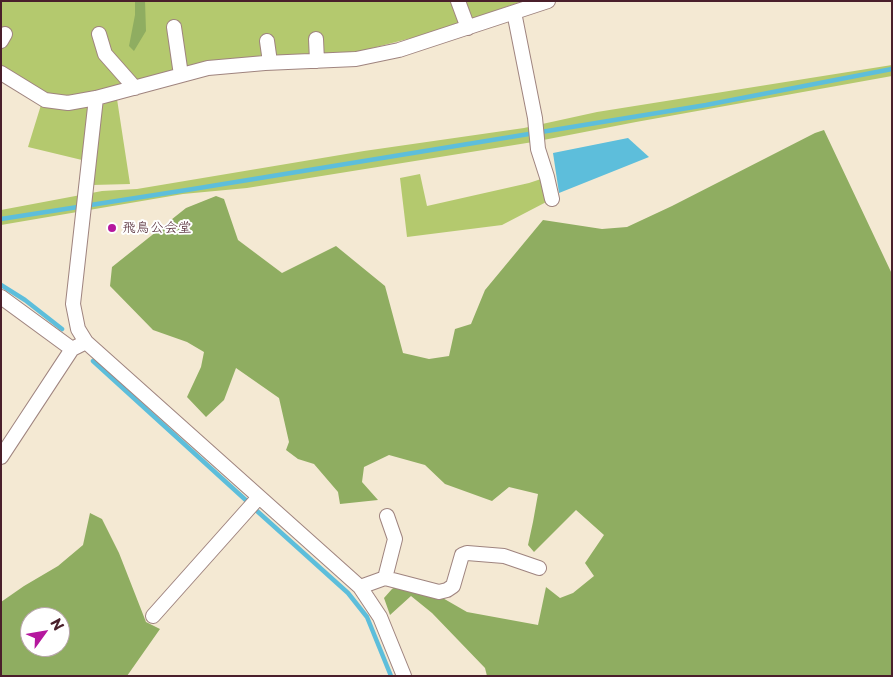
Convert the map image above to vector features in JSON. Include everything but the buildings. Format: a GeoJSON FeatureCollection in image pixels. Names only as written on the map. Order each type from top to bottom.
{"type":"FeatureCollection","features":[{"type":"Feature","properties":{"kind":"street"},"geometry":{"type":"LineString","coordinates":[[458,1],[468,28]]}},
{"type":"Feature","properties":{"kind":"street"},"geometry":{"type":"LineString","coordinates":[[1,73],[44,100],[68,103],[96,98],[208,68],[270,62],[356,59],[399,50],[468,28],[520,8],[548,1]]}},
{"type":"Feature","properties":{"kind":"street"},"geometry":{"type":"LineString","coordinates":[[520,8],[538,149],[552,199]]}},
{"type":"Feature","properties":{"kind":"street"},"geometry":{"type":"LineString","coordinates":[[174,27],[181,76]]}},
{"type":"Feature","properties":{"kind":"street"},"geometry":{"type":"LineString","coordinates":[[99,34],[105,54],[134,88]]}},
{"type":"Feature","properties":{"kind":"street"},"geometry":{"type":"LineString","coordinates":[[316,39],[317,61]]}},
{"type":"Feature","properties":{"kind":"street"},"geometry":{"type":"LineString","coordinates":[[266,41],[270,62]]}},
{"type":"Feature","properties":{"kind":"street"},"geometry":{"type":"LineString","coordinates":[[1,457],[80,345],[73,304],[96,98]]}},
{"type":"Feature","properties":{"kind":"street"},"geometry":{"type":"LineString","coordinates":[[1,297],[80,345],[254,502],[360,587],[380,616],[404,676]]}},
{"type":"Feature","properties":{"kind":"street"},"geometry":{"type":"LineString","coordinates":[[153,616],[254,502]]}},
{"type":"Feature","properties":{"kind":"street"},"geometry":{"type":"LineString","coordinates":[[385,578],[394,540],[387,516]]}},
{"type":"Feature","properties":{"kind":"street"},"geometry":{"type":"LineString","coordinates":[[360,587],[385,578],[439,592],[447,590],[453,586],[462,555],[467,553],[504,556],[539,568]]}},
{"type":"Feature","properties":{"kind":"green space"},"geometry":{"type":"Polygon","coordinates":[[[1,1],[523,1],[431,33],[353,53],[167,79],[46,100],[1,73],[1,1]]]}},
{"type":"Feature","properties":{"kind":"green space"},"geometry":{"type":"Polygon","coordinates":[[[135,1],[145,1],[146,31],[134,51],[129,46],[135,15],[135,1]]]}},
{"type":"Feature","properties":{"kind":"green space"},"geometry":{"type":"Polygon","coordinates":[[[892,65],[892,76],[533,142],[247,188],[183,194],[1,225],[1,210],[102,191],[137,189],[364,151],[524,128],[597,112],[892,65]]]}},
{"type":"Feature","properties":{"kind":"green space"},"geometry":{"type":"Polygon","coordinates":[[[117,99],[130,184],[92,185],[101,105],[117,99]]]}},
{"type":"Feature","properties":{"kind":"green space"},"geometry":{"type":"Polygon","coordinates":[[[92,101],[82,160],[28,147],[41,105],[92,101]]]}},
{"type":"Feature","properties":{"kind":"green space"},"geometry":{"type":"Polygon","coordinates":[[[824,130],[892,274],[892,676],[487,676],[485,668],[432,613],[411,596],[390,615],[384,598],[392,589],[402,583],[427,589],[467,612],[538,625],[546,587],[560,598],[573,593],[594,576],[585,563],[604,535],[576,510],[534,552],[528,545],[538,494],[509,487],[492,501],[445,484],[425,465],[389,455],[364,467],[362,482],[378,500],[340,504],[338,492],[314,464],[298,459],[286,450],[289,442],[279,398],[236,368],[224,400],[206,417],[187,397],[201,367],[204,352],[187,342],[153,330],[110,286],[112,267],[186,208],[216,196],[224,199],[238,240],[282,273],[336,246],[385,286],[403,353],[429,359],[449,356],[455,329],[471,324],[485,290],[543,220],[602,229],[627,227],[824,130]]]}},
{"type":"Feature","properties":{"kind":"green space"},"geometry":{"type":"Polygon","coordinates":[[[420,174],[427,206],[529,183],[547,177],[552,199],[502,225],[407,237],[400,178],[420,174]]]}},
{"type":"Feature","properties":{"kind":"green space"},"geometry":{"type":"Polygon","coordinates":[[[90,513],[102,519],[119,553],[146,622],[160,629],[127,676],[1,676],[1,602],[58,566],[83,545],[90,513]]]}},
{"type":"Feature","properties":{"kind":"water"},"geometry":{"type":"Polygon","coordinates":[[[628,138],[649,157],[559,193],[553,153],[628,138]]]}},
{"type":"Feature","properties":{"kind":"waterway"},"geometry":{"type":"LineString","coordinates":[[1,219],[706,105],[892,69]]}},
{"type":"Feature","properties":{"kind":"waterway"},"geometry":{"type":"LineString","coordinates":[[1,285],[25,300],[62,329]]}},
{"type":"Feature","properties":{"kind":"waterway"},"geometry":{"type":"LineString","coordinates":[[93,361],[249,503]]}},
{"type":"Feature","properties":{"kind":"waterway"},"geometry":{"type":"LineString","coordinates":[[257,511],[348,593],[367,617],[391,676]]}},
{"type":"Feature","properties":{"kind":"place","name":"飛鳥公会堂"},"geometry":{"type":"Point","coordinates":[112,228]}}]}
